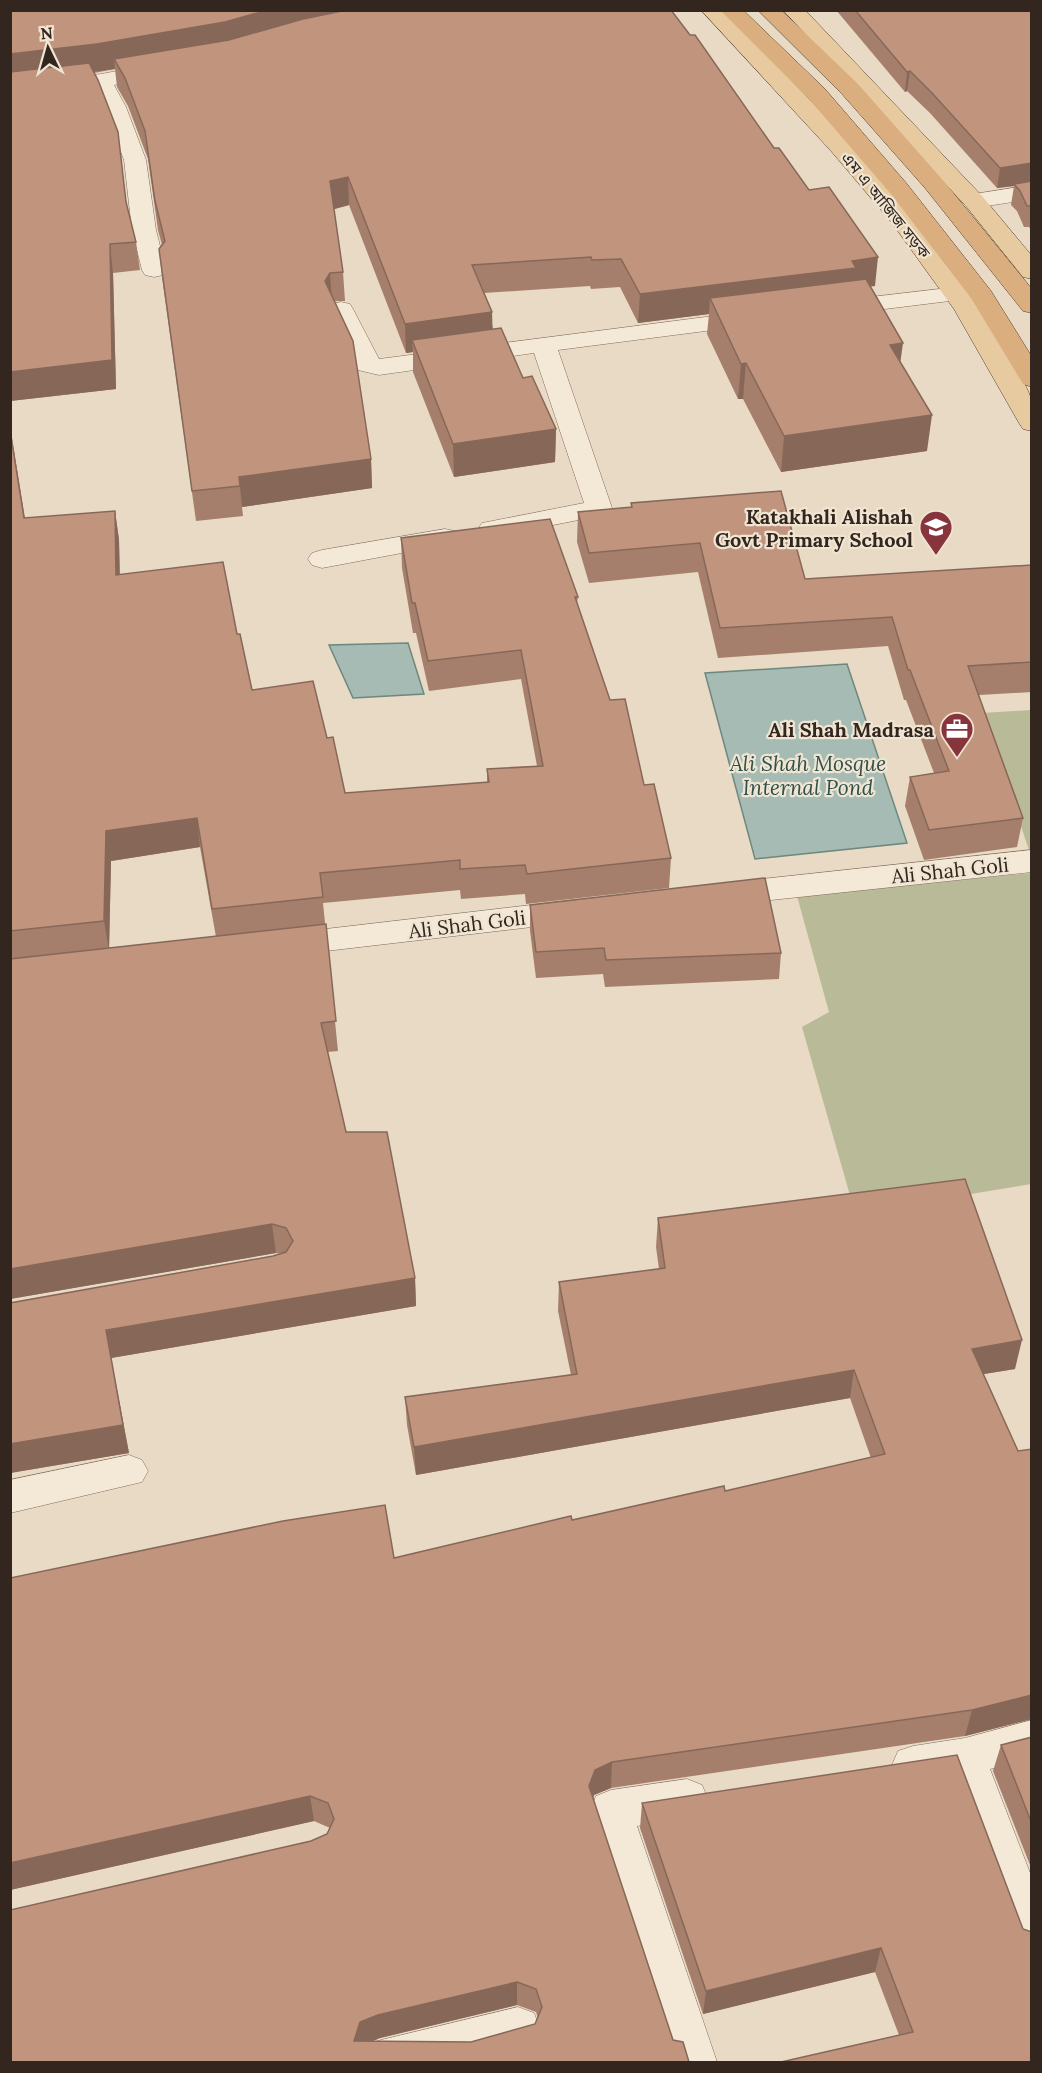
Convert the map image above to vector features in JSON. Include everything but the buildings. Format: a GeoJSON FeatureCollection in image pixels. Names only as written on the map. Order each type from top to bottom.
{"type":"FeatureCollection","features":[{"type":"Feature","properties":{"kind":"highway"},"geometry":{"type":"LineString","coordinates":[[730,10],[817,94],[899,189],[982,296],[1032,379]]}},
{"type":"Feature","properties":{"kind":"highway"},"geometry":{"type":"LineString","coordinates":[[768,10],[850,88],[933,183],[1032,306]]}},
{"type":"Feature","properties":{"kind":"main road","name":"এম এ আজিজ সড়ক"},"geometry":{"type":"LineString","coordinates":[[711,10],[798,100],[898,217],[957,294],[1032,423]]}},
{"type":"Feature","properties":{"kind":"main road"},"geometry":{"type":"LineString","coordinates":[[793,10],[974,201],[1032,272]]}},
{"type":"Feature","properties":{"kind":"street"},"geometry":{"type":"LineString","coordinates":[[10,91],[101,81],[184,66]]}},
{"type":"Feature","properties":{"kind":"street"},"geometry":{"type":"LineString","coordinates":[[101,81],[115,107],[135,160],[144,230],[154,270]]}},
{"type":"Feature","properties":{"kind":"street"},"geometry":{"type":"LineString","coordinates":[[974,201],[1032,192]]}},
{"type":"Feature","properties":{"kind":"street"},"geometry":{"type":"LineString","coordinates":[[815,311],[957,294]]}},
{"type":"Feature","properties":{"kind":"street"},"geometry":{"type":"LineString","coordinates":[[341,309],[368,365],[372,366],[780,315]]}},
{"type":"Feature","properties":{"kind":"street"},"geometry":{"type":"LineString","coordinates":[[322,559],[598,509],[544,344]]}},
{"type":"Feature","properties":{"kind":"street","name":"Ali Shah Goli"},"geometry":{"type":"LineString","coordinates":[[692,898],[1032,861]]}},
{"type":"Feature","properties":{"kind":"street","name":"Ali Shah Goli"},"geometry":{"type":"LineString","coordinates":[[257,948],[598,909]]}},
{"type":"Feature","properties":{"kind":"street"},"geometry":{"type":"LineString","coordinates":[[10,1497],[129,1471]]}},
{"type":"Feature","properties":{"kind":"street"},"geometry":{"type":"LineString","coordinates":[[882,1769],[965,1757],[1032,1739]]}},
{"type":"Feature","properties":{"kind":"street"},"geometry":{"type":"LineString","coordinates":[[965,1757],[1032,1936]]}},
{"type":"Feature","properties":{"kind":"street"},"geometry":{"type":"LineString","coordinates":[[695,2062],[611,1810],[729,1792]]}},
{"type":"Feature","properties":{"kind":"street"},"geometry":{"type":"LineString","coordinates":[[381,2062],[518,2029]]}},
{"type":"Feature","properties":{"kind":"green space"},"geometry":{"type":"Polygon","coordinates":[[[1031,710],[1031,850],[1029,850],[983,713],[1031,710]]]}},
{"type":"Feature","properties":{"kind":"green space"},"geometry":{"type":"Polygon","coordinates":[[[1031,873],[1031,1184],[855,1213],[802,1027],[829,1012],[797,896],[1031,873]]]}},
{"type":"Feature","properties":{"kind":"water"},"geometry":{"type":"Polygon","coordinates":[[[408,643],[424,694],[353,698],[329,645],[408,643]]]}},
{"type":"Feature","properties":{"kind":"water","name":"Ali Shah Mosque Internal Pond"},"geometry":{"type":"Polygon","coordinates":[[[847,664],[907,843],[755,859],[705,673],[847,664]]]}},
{"type":"Feature","properties":{"kind":"place","name":"Katakhali Alishah Govt Primary School"},"geometry":{"type":"Point","coordinates":[936,556]}},
{"type":"Feature","properties":{"kind":"place","name":"Ali Shah Madrasa"},"geometry":{"type":"Point","coordinates":[957,758]}}]}
